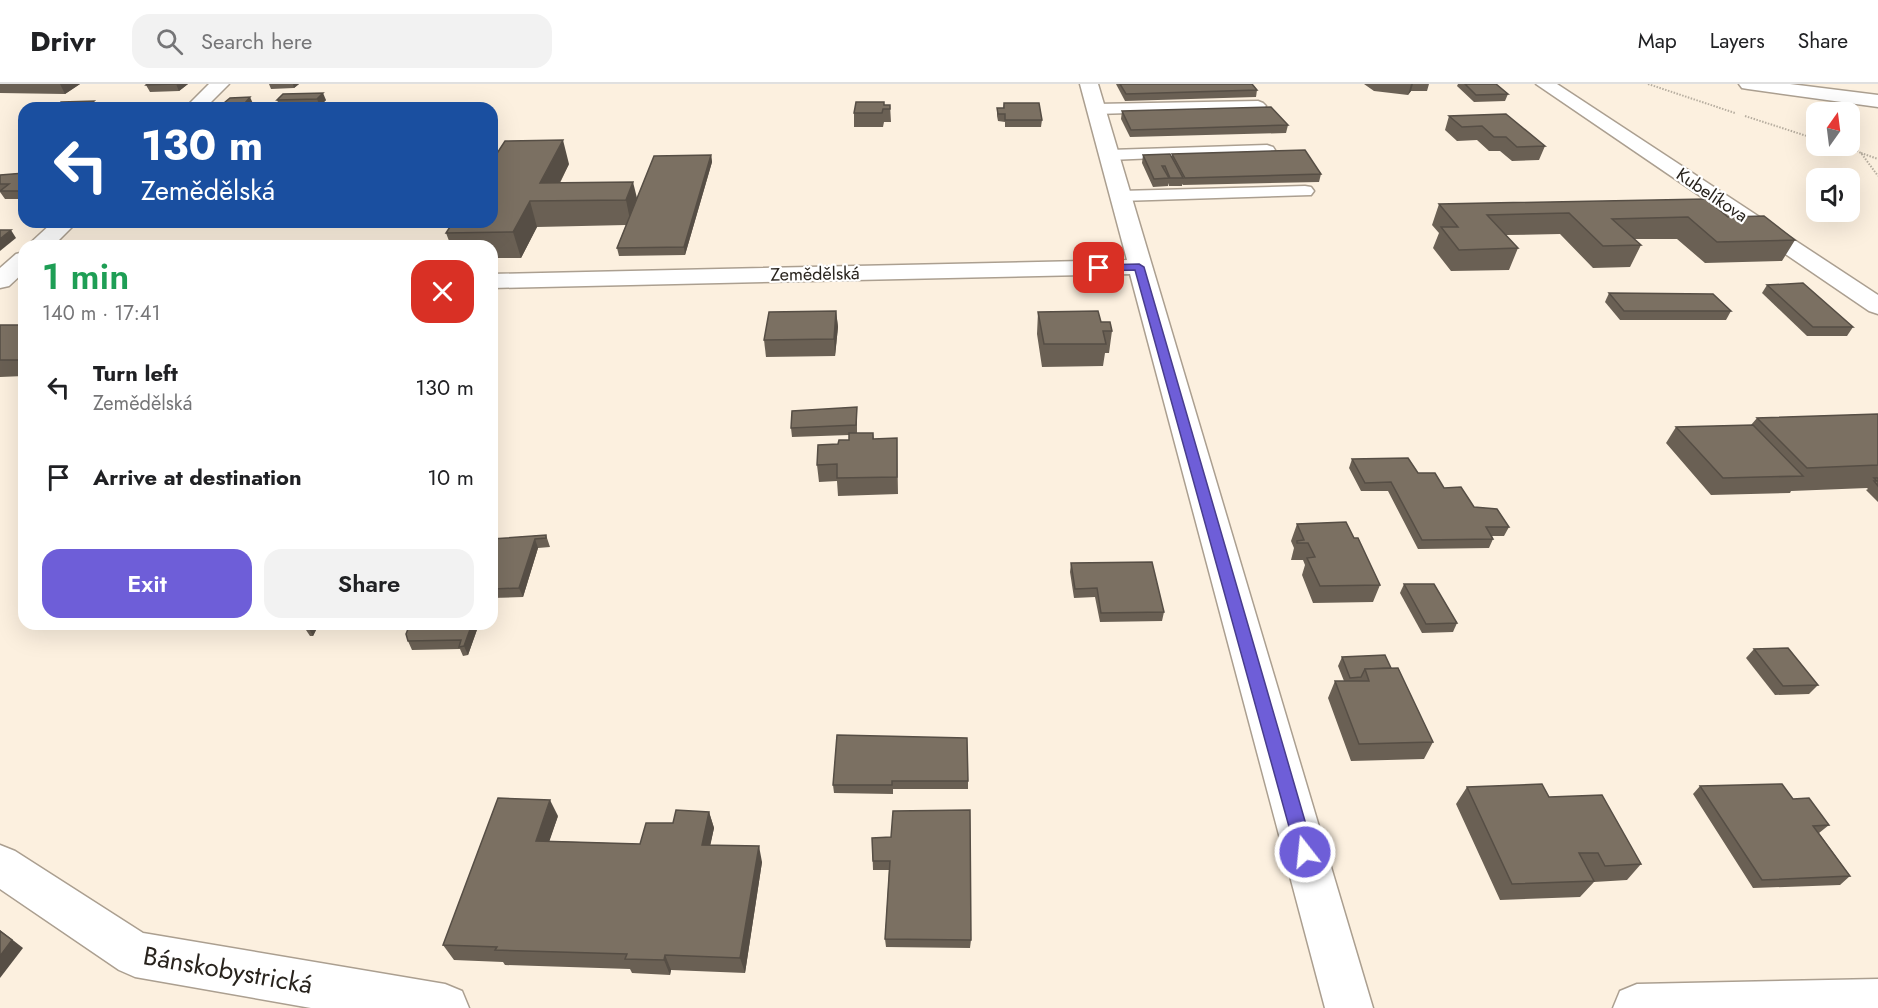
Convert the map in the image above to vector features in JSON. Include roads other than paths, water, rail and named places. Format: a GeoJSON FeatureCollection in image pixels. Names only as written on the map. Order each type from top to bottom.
{"type":"FeatureCollection","features":[{"type":"Feature","properties":{"kind":"street"},"geometry":{"type":"LineString","coordinates":[[200,102],[220,84]]}},
{"type":"Feature","properties":{"kind":"street","name":"Kubelíkova"},"geometry":{"type":"LineString","coordinates":[[1545,84],[1878,306]]}},
{"type":"Feature","properties":{"kind":"street"},"geometry":{"type":"LineString","coordinates":[[1748,84],[1790,86],[1878,101]]}},
{"type":"Feature","properties":{"kind":"street"},"geometry":{"type":"LineString","coordinates":[[1092,96],[1349,1008]]}},
{"type":"Feature","properties":{"kind":"street"},"geometry":{"type":"LineString","coordinates":[[46,240],[59,228]]}},
{"type":"Feature","properties":{"kind":"street"},"geometry":{"type":"LineString","coordinates":[[0,281],[18,264]]}},
{"type":"Feature","properties":{"kind":"street","name":"Zemědělská"},"geometry":{"type":"LineString","coordinates":[[498,281],[1139,267]]}},
{"type":"Feature","properties":{"kind":"street","name":"Bánskobystrická"},"geometry":{"type":"LineString","coordinates":[[0,865],[135,954],[445,1008]]}},
{"type":"Feature","properties":{"kind":"street"},"geometry":{"type":"LineString","coordinates":[[1637,1008],[1878,1003]]}},
{"type":"Feature","properties":{"kind":"lane"},"geometry":{"type":"LineString","coordinates":[[1092,96],[1258,106]]}},
{"type":"Feature","properties":{"kind":"lane"},"geometry":{"type":"LineString","coordinates":[[1110,155],[1267,150]]}},
{"type":"Feature","properties":{"kind":"lane"},"geometry":{"type":"LineString","coordinates":[[1120,196],[1305,191]]}}]}
